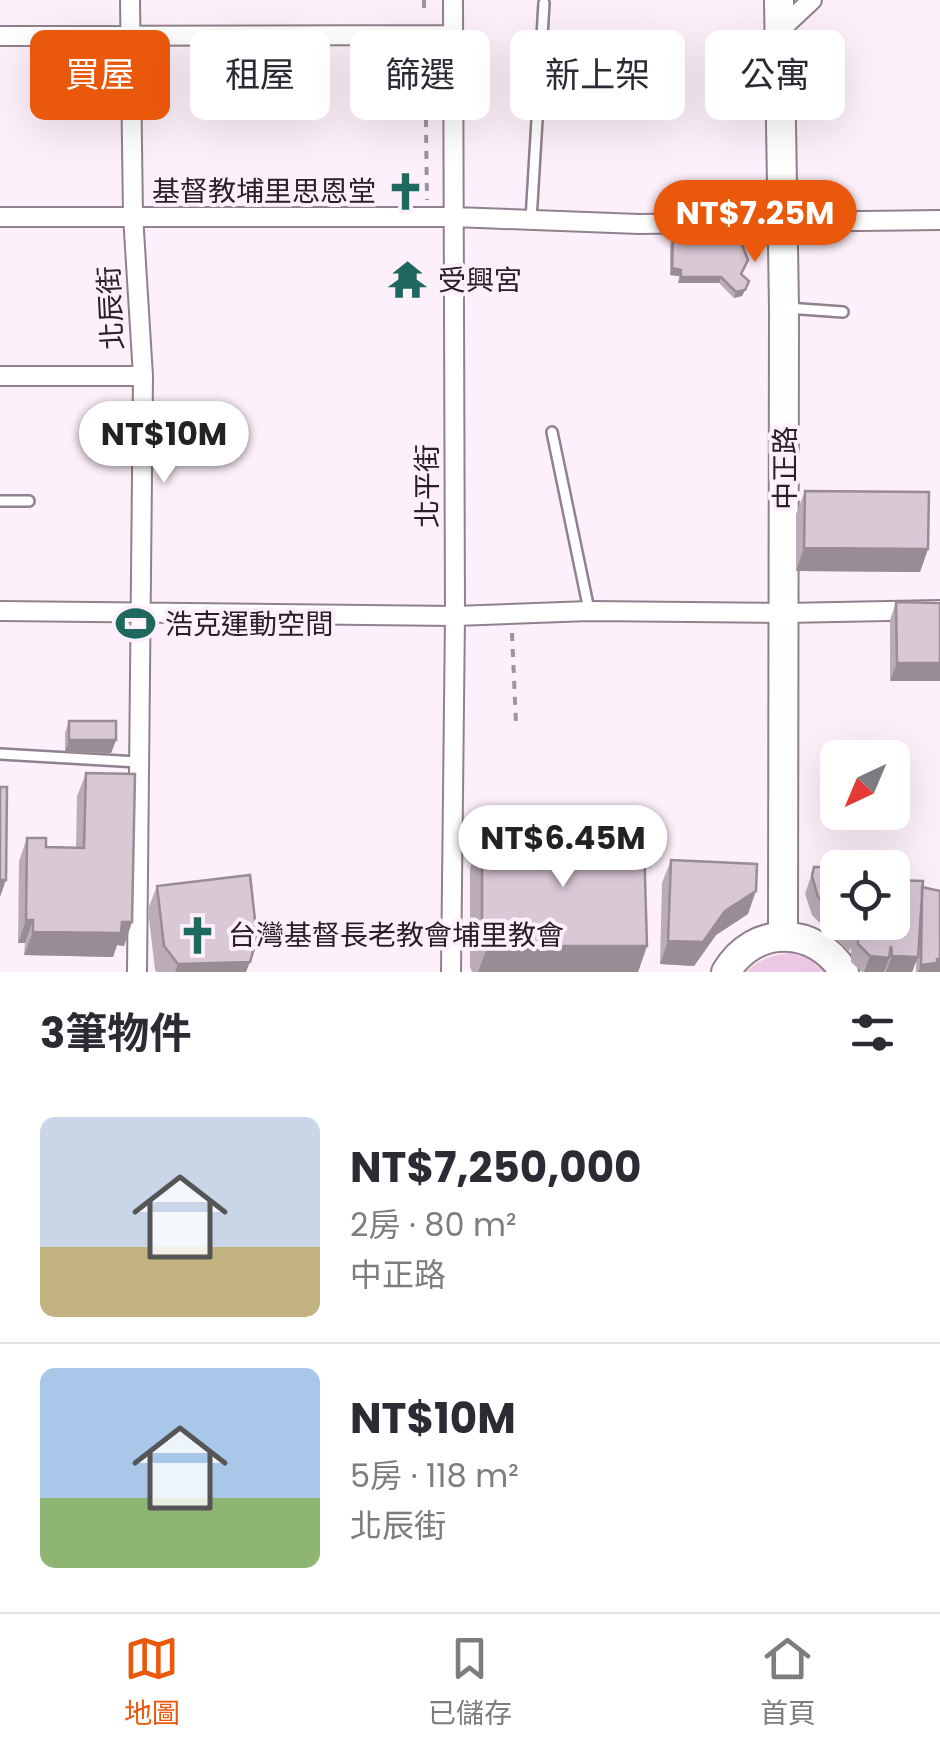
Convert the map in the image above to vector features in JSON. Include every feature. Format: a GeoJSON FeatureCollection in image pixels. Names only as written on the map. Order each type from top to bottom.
{"type":"FeatureCollection","features":[{"type":"Feature","properties":{"kind":"main road","name":"中正路"},"geometry":{"type":"LineString","coordinates":[[779,0],[780,30]]}},
{"type":"Feature","properties":{"kind":"main road","name":"中正路"},"geometry":{"type":"LineString","coordinates":[[781,120],[783,936]]}},
{"type":"Feature","properties":{"kind":"main road"},"geometry":{"type":"LineString","coordinates":[[726,972],[742,951],[754,943],[783,936],[796,936],[819,945],[844,972]]}},
{"type":"Feature","properties":{"kind":"street","name":"北辰街"},"geometry":{"type":"LineString","coordinates":[[130,0],[130,30]]}},
{"type":"Feature","properties":{"kind":"street","name":"北平街"},"geometry":{"type":"LineString","coordinates":[[452,0],[453,30]]}},
{"type":"Feature","properties":{"kind":"street"},"geometry":{"type":"LineString","coordinates":[[780,30],[812,0]]}},
{"type":"Feature","properties":{"kind":"street"},"geometry":{"type":"LineString","coordinates":[[170,36],[350,35]]}},
{"type":"Feature","properties":{"kind":"street"},"geometry":{"type":"LineString","coordinates":[[0,36],[30,36]]}},
{"type":"Feature","properties":{"kind":"street","name":"北辰街"},"geometry":{"type":"LineString","coordinates":[[131,120],[143,376],[137,972]]}},
{"type":"Feature","properties":{"kind":"street","name":"北平街"},"geometry":{"type":"LineString","coordinates":[[451,972],[453,120]]}},
{"type":"Feature","properties":{"kind":"street"},"geometry":{"type":"LineString","coordinates":[[0,217],[454,217],[639,224],[940,220]]}},
{"type":"Feature","properties":{"kind":"street"},"geometry":{"type":"LineString","coordinates":[[0,376],[143,376]]}},
{"type":"Feature","properties":{"kind":"street"},"geometry":{"type":"LineString","coordinates":[[0,610],[455,616],[590,611],[785,614],[940,610]]}},
{"type":"Feature","properties":{"kind":"lane"},"geometry":{"type":"LineString","coordinates":[[531,220],[544,3]]}},
{"type":"Feature","properties":{"kind":"lane"},"geometry":{"type":"LineString","coordinates":[[784,308],[844,312]]}},
{"type":"Feature","properties":{"kind":"lane"},"geometry":{"type":"LineString","coordinates":[[552,432],[590,611]]}},
{"type":"Feature","properties":{"kind":"lane"},"geometry":{"type":"LineString","coordinates":[[0,501],[29,501]]}},
{"type":"Feature","properties":{"kind":"lane"},"geometry":{"type":"LineString","coordinates":[[0,754],[138,762]]}},
{"type":"Feature","properties":{"kind":"path"},"geometry":{"type":"LineString","coordinates":[[424,0],[424,30]]}},
{"type":"Feature","properties":{"kind":"path"},"geometry":{"type":"LineString","coordinates":[[425,120],[427,217]]}},
{"type":"Feature","properties":{"kind":"path"},"geometry":{"type":"LineString","coordinates":[[510,614],[516,724]]}},
{"type":"Feature","properties":{"kind":"shaded area"},"geometry":{"type":"Polygon","coordinates":[[[790,953],[807,958],[825,972],[746,972],[766,958],[790,953]]]}},
{"type":"Feature","properties":{"kind":"building"},"geometry":{"type":"Polygon","coordinates":[[[673,238],[741,242],[748,260],[741,274],[749,281],[745,290],[736,292],[721,277],[681,277],[681,270],[672,268],[673,238]]]}},
{"type":"Feature","properties":{"kind":"building"},"geometry":{"type":"Polygon","coordinates":[[[805,491],[929,492],[928,549],[804,548],[805,491]]]}},
{"type":"Feature","properties":{"kind":"building"},"geometry":{"type":"Polygon","coordinates":[[[896,602],[940,603],[940,663],[897,663],[896,602]]]}},
{"type":"Feature","properties":{"kind":"building"},"geometry":{"type":"Polygon","coordinates":[[[69,721],[116,721],[116,740],[69,740],[69,721]]]}},
{"type":"Feature","properties":{"kind":"building"},"geometry":{"type":"Polygon","coordinates":[[[86,773],[135,774],[132,922],[122,922],[121,933],[33,932],[33,920],[26,920],[27,838],[46,838],[46,847],[84,848],[86,773]]]}},
{"type":"Feature","properties":{"kind":"building"},"geometry":{"type":"Polygon","coordinates":[[[0,787],[7,787],[6,880],[0,880],[0,787]]]}},
{"type":"Feature","properties":{"kind":"building"},"geometry":{"type":"Polygon","coordinates":[[[602,832],[644,842],[647,946],[488,946],[482,933],[482,834],[602,832]]]}},
{"type":"Feature","properties":{"kind":"building"},"geometry":{"type":"Polygon","coordinates":[[[671,860],[757,864],[756,891],[725,911],[703,942],[668,941],[671,860]]]}},
{"type":"Feature","properties":{"kind":"building"},"geometry":{"type":"Polygon","coordinates":[[[814,867],[820,867],[820,899],[818,897],[812,876],[814,867]]]}},
{"type":"Feature","properties":{"kind":"building","name":"台灣基督長老教會埔里教會"},"geometry":{"type":"Polygon","coordinates":[[[250,875],[257,938],[250,962],[178,964],[164,946],[157,886],[250,875]]]}},
{"type":"Feature","properties":{"kind":"building"},"geometry":{"type":"Polygon","coordinates":[[[910,881],[923,881],[918,957],[892,956],[891,946],[889,958],[870,956],[858,940],[910,940],[910,881]]]}},
{"type":"Feature","properties":{"kind":"building"},"geometry":{"type":"Polygon","coordinates":[[[922,887],[940,891],[940,959],[921,965],[922,887]]]}},
{"type":"Feature","properties":{"kind":"place","name":"基督教埔里思恩堂"},"geometry":{"type":"Point","coordinates":[406,191]}},
{"type":"Feature","properties":{"kind":"place","name":"受興宮"},"geometry":{"type":"Point","coordinates":[408,280]}},
{"type":"Feature","properties":{"kind":"place","name":"浩克運動空間"},"geometry":{"type":"Point","coordinates":[135,624]}},
{"type":"Feature","properties":{"kind":"place","name":"台灣基督長老教會埔里教會"},"geometry":{"type":"Point","coordinates":[198,935]}}]}
